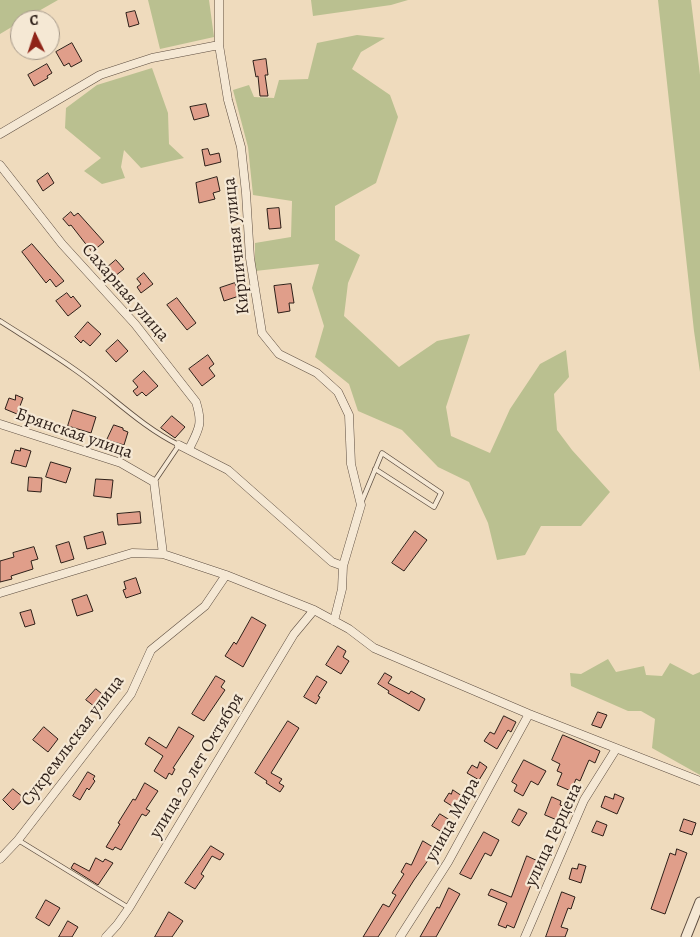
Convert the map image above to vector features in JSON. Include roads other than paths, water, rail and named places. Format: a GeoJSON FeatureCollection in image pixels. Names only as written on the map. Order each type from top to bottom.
{"type":"FeatureCollection","features":[{"type":"Feature","properties":{"kind":"street","name":"Кирпичная улица"},"geometry":{"type":"LineString","coordinates":[[219,0],[219,45],[228,100],[240,147],[246,193],[250,258],[262,333],[279,354],[317,373],[338,392],[349,415],[351,464],[361,505]]}},
{"type":"Feature","properties":{"kind":"street"},"geometry":{"type":"LineString","coordinates":[[0,134],[100,75],[152,58],[219,45]]}},
{"type":"Feature","properties":{"kind":"street","name":"Сахарная улица"},"geometry":{"type":"LineString","coordinates":[[0,165],[62,244],[136,324],[196,402],[201,417],[197,434],[190,449]]}},
{"type":"Feature","properties":{"kind":"street","name":"Брянская улица"},"geometry":{"type":"LineString","coordinates":[[0,424],[121,464],[154,482]]}},
{"type":"Feature","properties":{"kind":"street"},"geometry":{"type":"LineString","coordinates":[[179,445],[228,470],[332,562],[343,566]]}},
{"type":"Feature","properties":{"kind":"street"},"geometry":{"type":"LineString","coordinates":[[154,482],[163,554]]}},
{"type":"Feature","properties":{"kind":"street"},"geometry":{"type":"LineString","coordinates":[[334,621],[342,589],[343,566],[361,505]]}},
{"type":"Feature","properties":{"kind":"street"},"geometry":{"type":"LineString","coordinates":[[0,593],[132,553],[163,554],[226,575],[314,610],[349,629],[374,648],[529,714],[700,781]]}},
{"type":"Feature","properties":{"kind":"street","name":"Сукремльская улица"},"geometry":{"type":"LineString","coordinates":[[0,859],[18,840],[131,694],[151,650],[206,606],[226,575]]}},
{"type":"Feature","properties":{"kind":"street","name":"улица 20 лет Октября"},"geometry":{"type":"LineString","coordinates":[[106,937],[129,908],[294,634],[314,610]]}},
{"type":"Feature","properties":{"kind":"street","name":"улица Мира"},"geometry":{"type":"LineString","coordinates":[[400,937],[448,862],[529,714]]}},
{"type":"Feature","properties":{"kind":"street","name":"улица Герцена"},"geometry":{"type":"LineString","coordinates":[[525,937],[584,800],[616,749]]}},
{"type":"Feature","properties":{"kind":"street"},"geometry":{"type":"LineString","coordinates":[[686,937],[700,902]]}},
{"type":"Feature","properties":{"kind":"lane"},"geometry":{"type":"LineString","coordinates":[[0,321],[74,369],[168,440],[179,445],[154,482]]}},
{"type":"Feature","properties":{"kind":"lane"},"geometry":{"type":"LineString","coordinates":[[361,505],[375,469],[382,453],[441,493],[434,506],[375,469]]}},
{"type":"Feature","properties":{"kind":"lane"},"geometry":{"type":"LineString","coordinates":[[18,840],[129,908]]}}]}
